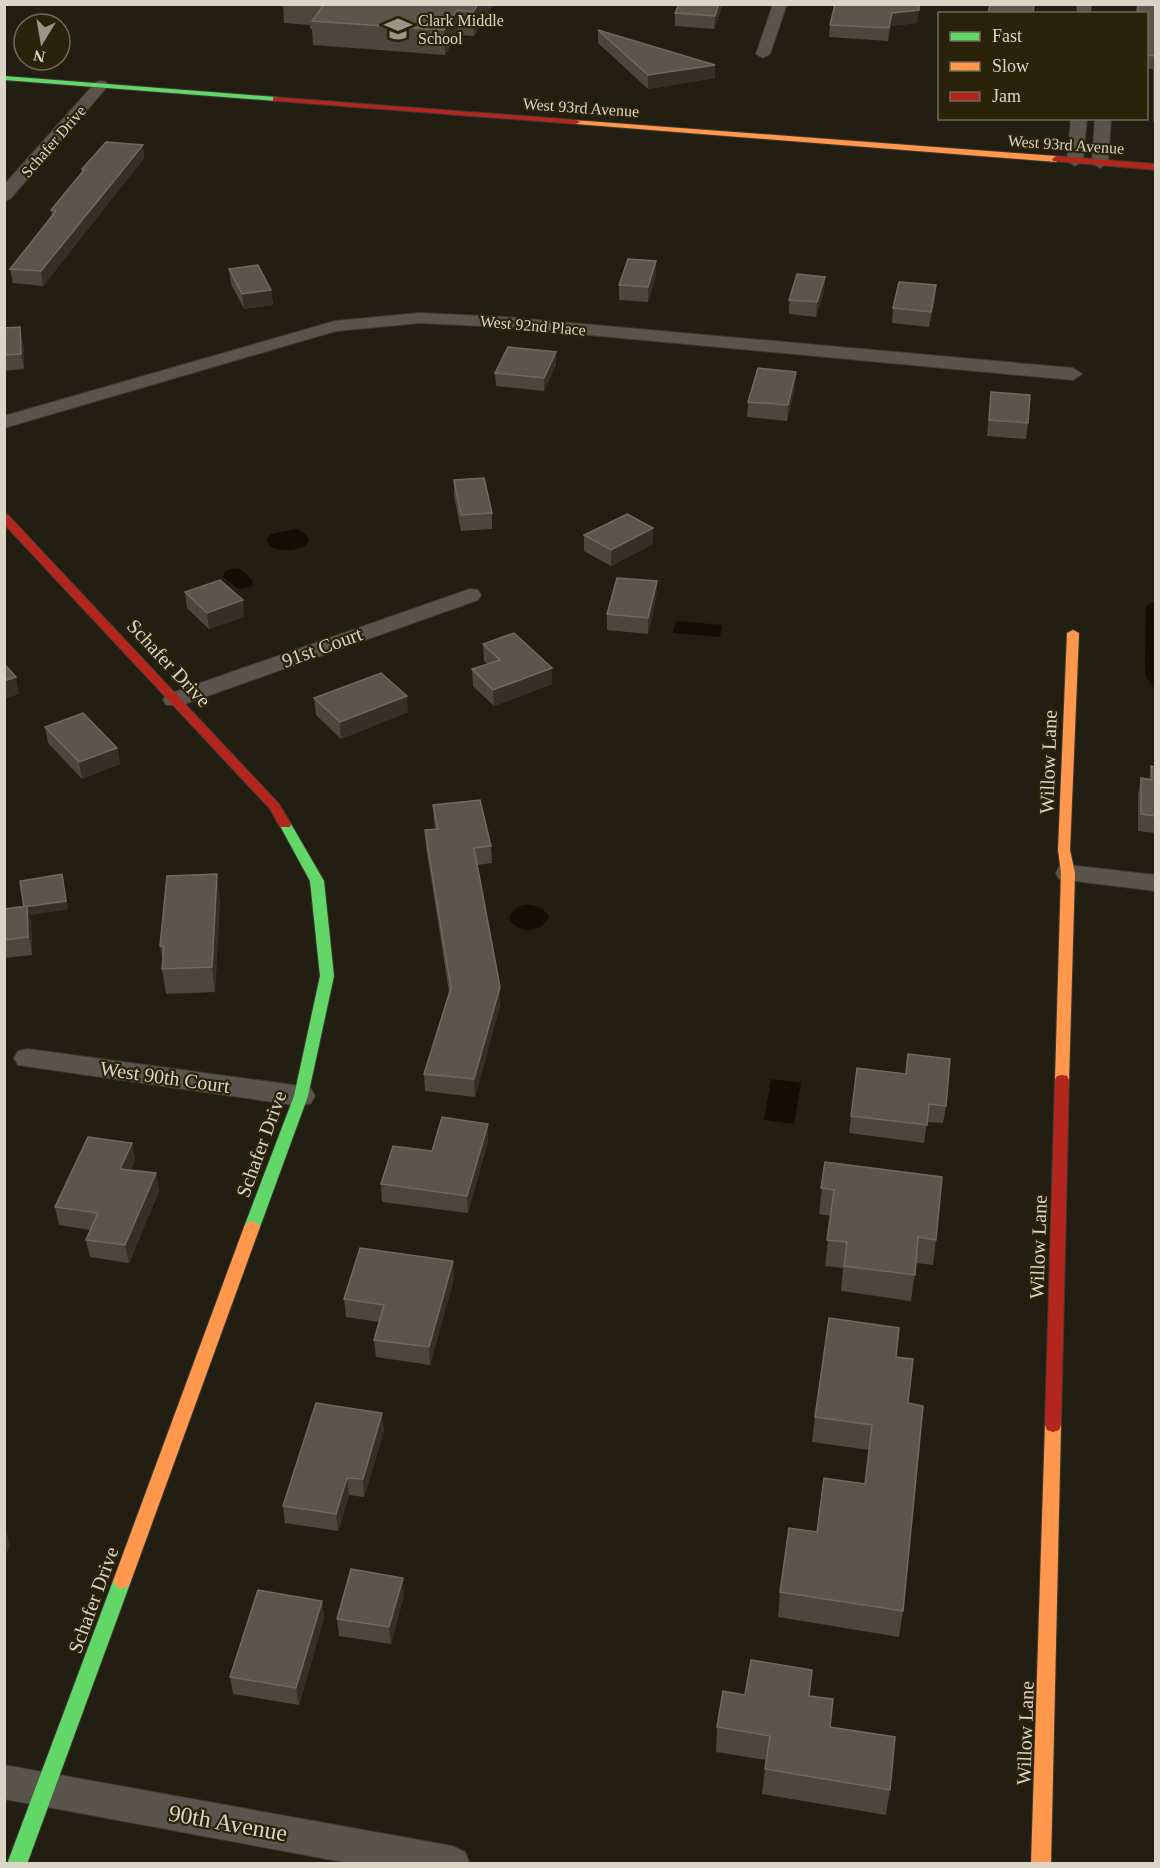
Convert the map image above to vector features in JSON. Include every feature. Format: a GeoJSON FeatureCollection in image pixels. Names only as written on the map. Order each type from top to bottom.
{"type":"FeatureCollection","features":[{"type":"Feature","properties":{"kind":"street"},"geometry":{"type":"LineString","coordinates":[[763,54],[780,4]]}},
{"type":"Feature","properties":{"kind":"street","name":"West 93rd Avenue"},"geometry":{"type":"LineString","coordinates":[[4,78],[1155,168]]}},
{"type":"Feature","properties":{"kind":"street","name":"Schafer Drive"},"geometry":{"type":"LineString","coordinates":[[4,196],[102,85]]}},
{"type":"Feature","properties":{"kind":"street"},"geometry":{"type":"LineString","coordinates":[[1075,161],[1079,120]]}},
{"type":"Feature","properties":{"kind":"street"},"geometry":{"type":"LineString","coordinates":[[1100,163],[1103,120]]}},
{"type":"Feature","properties":{"kind":"street","name":"West 92nd Place"},"geometry":{"type":"LineString","coordinates":[[4,422],[325,329],[387,319],[420,318],[504,322],[1073,374]]}},
{"type":"Feature","properties":{"kind":"street","name":"Schafer Drive"},"geometry":{"type":"LineString","coordinates":[[4,517],[275,807],[317,881],[327,976],[301,1096],[17,1863]]}},
{"type":"Feature","properties":{"kind":"street","name":"91st Court"},"geometry":{"type":"LineString","coordinates":[[174,700],[470,595]]}},
{"type":"Feature","properties":{"kind":"street","name":"Willow Lane"},"geometry":{"type":"LineString","coordinates":[[1041,1863],[1068,873],[1064,850],[1073,633]]}},
{"type":"Feature","properties":{"kind":"street"},"geometry":{"type":"LineString","coordinates":[[1068,873],[1155,883]]}},
{"type":"Feature","properties":{"kind":"street","name":"West 90th Court"},"geometry":{"type":"LineString","coordinates":[[28,1058],[301,1096]]}},
{"type":"Feature","properties":{"kind":"street","name":"90th Avenue"},"geometry":{"type":"LineString","coordinates":[[4,1782],[452,1863]]}},
{"type":"Feature","properties":{"kind":"shaded area"},"geometry":{"type":"Polygon","coordinates":[[[296,529],[305,533],[309,539],[306,545],[297,549],[275,549],[270,547],[266,540],[271,534],[296,529]]]}},
{"type":"Feature","properties":{"kind":"shaded area"},"geometry":{"type":"Polygon","coordinates":[[[235,568],[242,570],[253,581],[252,587],[238,589],[223,577],[225,571],[235,568]]]}},
{"type":"Feature","properties":{"kind":"shaded area"},"geometry":{"type":"Polygon","coordinates":[[[1155,601],[1155,690],[1145,675],[1146,606],[1155,601]]]}},
{"type":"Feature","properties":{"kind":"shaded area"},"geometry":{"type":"Polygon","coordinates":[[[676,621],[722,625],[720,637],[673,633],[676,621]]]}},
{"type":"Feature","properties":{"kind":"shaded area"},"geometry":{"type":"Polygon","coordinates":[[[523,905],[538,907],[544,910],[549,917],[545,923],[535,929],[518,927],[509,918],[513,910],[523,905]]]}},
{"type":"Feature","properties":{"kind":"shaded area"},"geometry":{"type":"Polygon","coordinates":[[[771,1079],[801,1083],[794,1124],[764,1120],[771,1079]]]}},
{"type":"Feature","properties":{"kind":"building"},"geometry":{"type":"Polygon","coordinates":[[[309,4],[478,4],[473,12],[457,10],[444,30],[312,21],[323,6],[309,4]]]}},
{"type":"Feature","properties":{"kind":"building"},"geometry":{"type":"Polygon","coordinates":[[[679,4],[719,4],[715,16],[675,13],[679,4]]]}},
{"type":"Feature","properties":{"kind":"building"},"geometry":{"type":"Polygon","coordinates":[[[835,4],[919,4],[919,10],[892,13],[889,28],[830,25],[835,4]]]}},
{"type":"Feature","properties":{"kind":"building"},"geometry":{"type":"Polygon","coordinates":[[[990,4],[1034,4],[1033,12],[988,12],[990,4]]]}},
{"type":"Feature","properties":{"kind":"building"},"geometry":{"type":"Polygon","coordinates":[[[1138,4],[1155,4],[1155,56],[1148,55],[1148,12],[1137,12],[1138,4]]]}},
{"type":"Feature","properties":{"kind":"building"},"geometry":{"type":"Polygon","coordinates":[[[598,30],[715,65],[648,75],[598,30]]]}},
{"type":"Feature","properties":{"kind":"building"},"geometry":{"type":"Polygon","coordinates":[[[106,142],[143,145],[41,271],[10,269],[56,211],[51,210],[106,142]]]}},
{"type":"Feature","properties":{"kind":"building"},"geometry":{"type":"Polygon","coordinates":[[[628,259],[656,261],[648,287],[619,285],[628,259]]]}},
{"type":"Feature","properties":{"kind":"building"},"geometry":{"type":"Polygon","coordinates":[[[258,265],[271,290],[242,294],[229,269],[258,265]]]}},
{"type":"Feature","properties":{"kind":"building"},"geometry":{"type":"Polygon","coordinates":[[[797,274],[825,277],[817,302],[789,300],[797,274]]]}},
{"type":"Feature","properties":{"kind":"building"},"geometry":{"type":"Polygon","coordinates":[[[899,282],[936,285],[931,312],[893,308],[899,282]]]}},
{"type":"Feature","properties":{"kind":"building"},"geometry":{"type":"Polygon","coordinates":[[[20,327],[21,354],[4,355],[4,328],[20,327]]]}},
{"type":"Feature","properties":{"kind":"building"},"geometry":{"type":"Polygon","coordinates":[[[508,347],[556,352],[544,378],[495,373],[508,347]]]}},
{"type":"Feature","properties":{"kind":"building"},"geometry":{"type":"Polygon","coordinates":[[[758,368],[796,372],[788,405],[748,402],[758,368]]]}},
{"type":"Feature","properties":{"kind":"building"},"geometry":{"type":"Polygon","coordinates":[[[991,392],[1030,395],[1028,423],[989,420],[991,392]]]}},
{"type":"Feature","properties":{"kind":"building"},"geometry":{"type":"Polygon","coordinates":[[[484,478],[492,513],[461,515],[454,480],[484,478]]]}},
{"type":"Feature","properties":{"kind":"building"},"geometry":{"type":"Polygon","coordinates":[[[627,514],[653,528],[611,550],[584,535],[627,514]]]}},
{"type":"Feature","properties":{"kind":"building"},"geometry":{"type":"Polygon","coordinates":[[[617,578],[657,581],[648,618],[607,614],[617,578]]]}},
{"type":"Feature","properties":{"kind":"building"},"geometry":{"type":"Polygon","coordinates":[[[220,580],[243,600],[207,613],[185,592],[220,580]]]}},
{"type":"Feature","properties":{"kind":"building"},"geometry":{"type":"Polygon","coordinates":[[[514,633],[552,668],[493,690],[472,669],[500,660],[483,644],[514,633]]]}},
{"type":"Feature","properties":{"kind":"building"},"geometry":{"type":"Polygon","coordinates":[[[4,664],[16,677],[4,681],[4,664]]]}},
{"type":"Feature","properties":{"kind":"building"},"geometry":{"type":"Polygon","coordinates":[[[381,673],[407,696],[340,722],[314,698],[381,673]]]}},
{"type":"Feature","properties":{"kind":"building"},"geometry":{"type":"Polygon","coordinates":[[[83,713],[117,748],[79,762],[45,727],[83,713]]]}},
{"type":"Feature","properties":{"kind":"building"},"geometry":{"type":"Polygon","coordinates":[[[1151,766],[1155,767],[1155,816],[1141,814],[1141,778],[1152,780],[1151,766]]]}},
{"type":"Feature","properties":{"kind":"building"},"geometry":{"type":"Polygon","coordinates":[[[480,800],[491,846],[474,848],[500,987],[474,1079],[424,1074],[451,988],[425,830],[438,829],[433,805],[480,800]]]}},
{"type":"Feature","properties":{"kind":"building"},"geometry":{"type":"Polygon","coordinates":[[[62,874],[66,901],[24,907],[20,881],[62,874]]]}},
{"type":"Feature","properties":{"kind":"building"},"geometry":{"type":"Polygon","coordinates":[[[217,874],[212,967],[162,969],[164,946],[160,946],[167,876],[217,874]]]}},
{"type":"Feature","properties":{"kind":"building"},"geometry":{"type":"Polygon","coordinates":[[[27,906],[28,937],[4,940],[4,909],[27,906]]]}},
{"type":"Feature","properties":{"kind":"building"},"geometry":{"type":"Polygon","coordinates":[[[908,1054],[950,1059],[946,1106],[929,1104],[927,1125],[851,1116],[857,1068],[906,1074],[908,1054]]]}},
{"type":"Feature","properties":{"kind":"building"},"geometry":{"type":"Polygon","coordinates":[[[442,1117],[488,1124],[467,1196],[381,1184],[393,1146],[432,1151],[442,1117]]]}},
{"type":"Feature","properties":{"kind":"building"},"geometry":{"type":"Polygon","coordinates":[[[88,1137],[132,1143],[120,1169],[156,1173],[125,1245],[86,1240],[98,1213],[55,1207],[88,1137]]]}},
{"type":"Feature","properties":{"kind":"building"},"geometry":{"type":"Polygon","coordinates":[[[825,1162],[942,1177],[936,1240],[918,1237],[915,1275],[844,1266],[847,1242],[827,1240],[834,1190],[821,1188],[825,1162]]]}},
{"type":"Feature","properties":{"kind":"building"},"geometry":{"type":"Polygon","coordinates":[[[360,1248],[453,1261],[429,1347],[374,1340],[384,1305],[344,1299],[360,1248]]]}},
{"type":"Feature","properties":{"kind":"building"},"geometry":{"type":"Polygon","coordinates":[[[829,1318],[899,1328],[896,1357],[913,1359],[908,1403],[923,1406],[903,1611],[780,1592],[789,1528],[817,1532],[824,1478],[865,1484],[872,1425],[815,1417],[829,1318]]]}},
{"type":"Feature","properties":{"kind":"building"},"geometry":{"type":"Polygon","coordinates":[[[316,1403],[382,1413],[363,1479],[347,1478],[336,1514],[283,1506],[316,1403]]]}},
{"type":"Feature","properties":{"kind":"building"},"geometry":{"type":"Polygon","coordinates":[[[351,1569],[403,1578],[389,1627],[337,1619],[351,1569]]]}},
{"type":"Feature","properties":{"kind":"building"},"geometry":{"type":"Polygon","coordinates":[[[258,1590],[322,1601],[296,1688],[230,1677],[258,1590]]]}},
{"type":"Feature","properties":{"kind":"building"},"geometry":{"type":"Polygon","coordinates":[[[751,1660],[812,1670],[809,1696],[833,1699],[830,1727],[895,1737],[890,1790],[765,1769],[770,1736],[717,1727],[723,1691],[745,1695],[751,1660]]]}},
{"type":"Feature","properties":{"kind":"traffic: fast"},"geometry":{"type":"LineString","coordinates":[[4,78],[276,99]]}},
{"type":"Feature","properties":{"kind":"traffic: fast"},"geometry":{"type":"LineString","coordinates":[[252,1227],[301,1096],[327,976],[317,881],[285,824]]}},
{"type":"Feature","properties":{"kind":"traffic: fast"},"geometry":{"type":"LineString","coordinates":[[17,1864],[122,1581]]}},
{"type":"Feature","properties":{"kind":"traffic: slow"},"geometry":{"type":"LineString","coordinates":[[576,122],[1056,159]]}},
{"type":"Feature","properties":{"kind":"traffic: slow"},"geometry":{"type":"LineString","coordinates":[[1062,1080],[1068,873],[1064,850],[1073,633]]}},
{"type":"Feature","properties":{"kind":"traffic: slow"},"geometry":{"type":"LineString","coordinates":[[122,1581],[252,1227]]}},
{"type":"Feature","properties":{"kind":"traffic: slow"},"geometry":{"type":"LineString","coordinates":[[1041,1864],[1053,1425]]}},
{"type":"Feature","properties":{"kind":"traffic: jam"},"geometry":{"type":"LineString","coordinates":[[276,99],[576,122]]}},
{"type":"Feature","properties":{"kind":"traffic: jam"},"geometry":{"type":"LineString","coordinates":[[1056,159],[1156,167]]}},
{"type":"Feature","properties":{"kind":"traffic: jam"},"geometry":{"type":"LineString","coordinates":[[4,517],[275,807],[285,824]]}},
{"type":"Feature","properties":{"kind":"traffic: jam"},"geometry":{"type":"LineString","coordinates":[[1053,1425],[1062,1080]]}},
{"type":"Feature","properties":{"kind":"place","name":"Clark Middle School"},"geometry":{"type":"Point","coordinates":[398,29]}}]}
